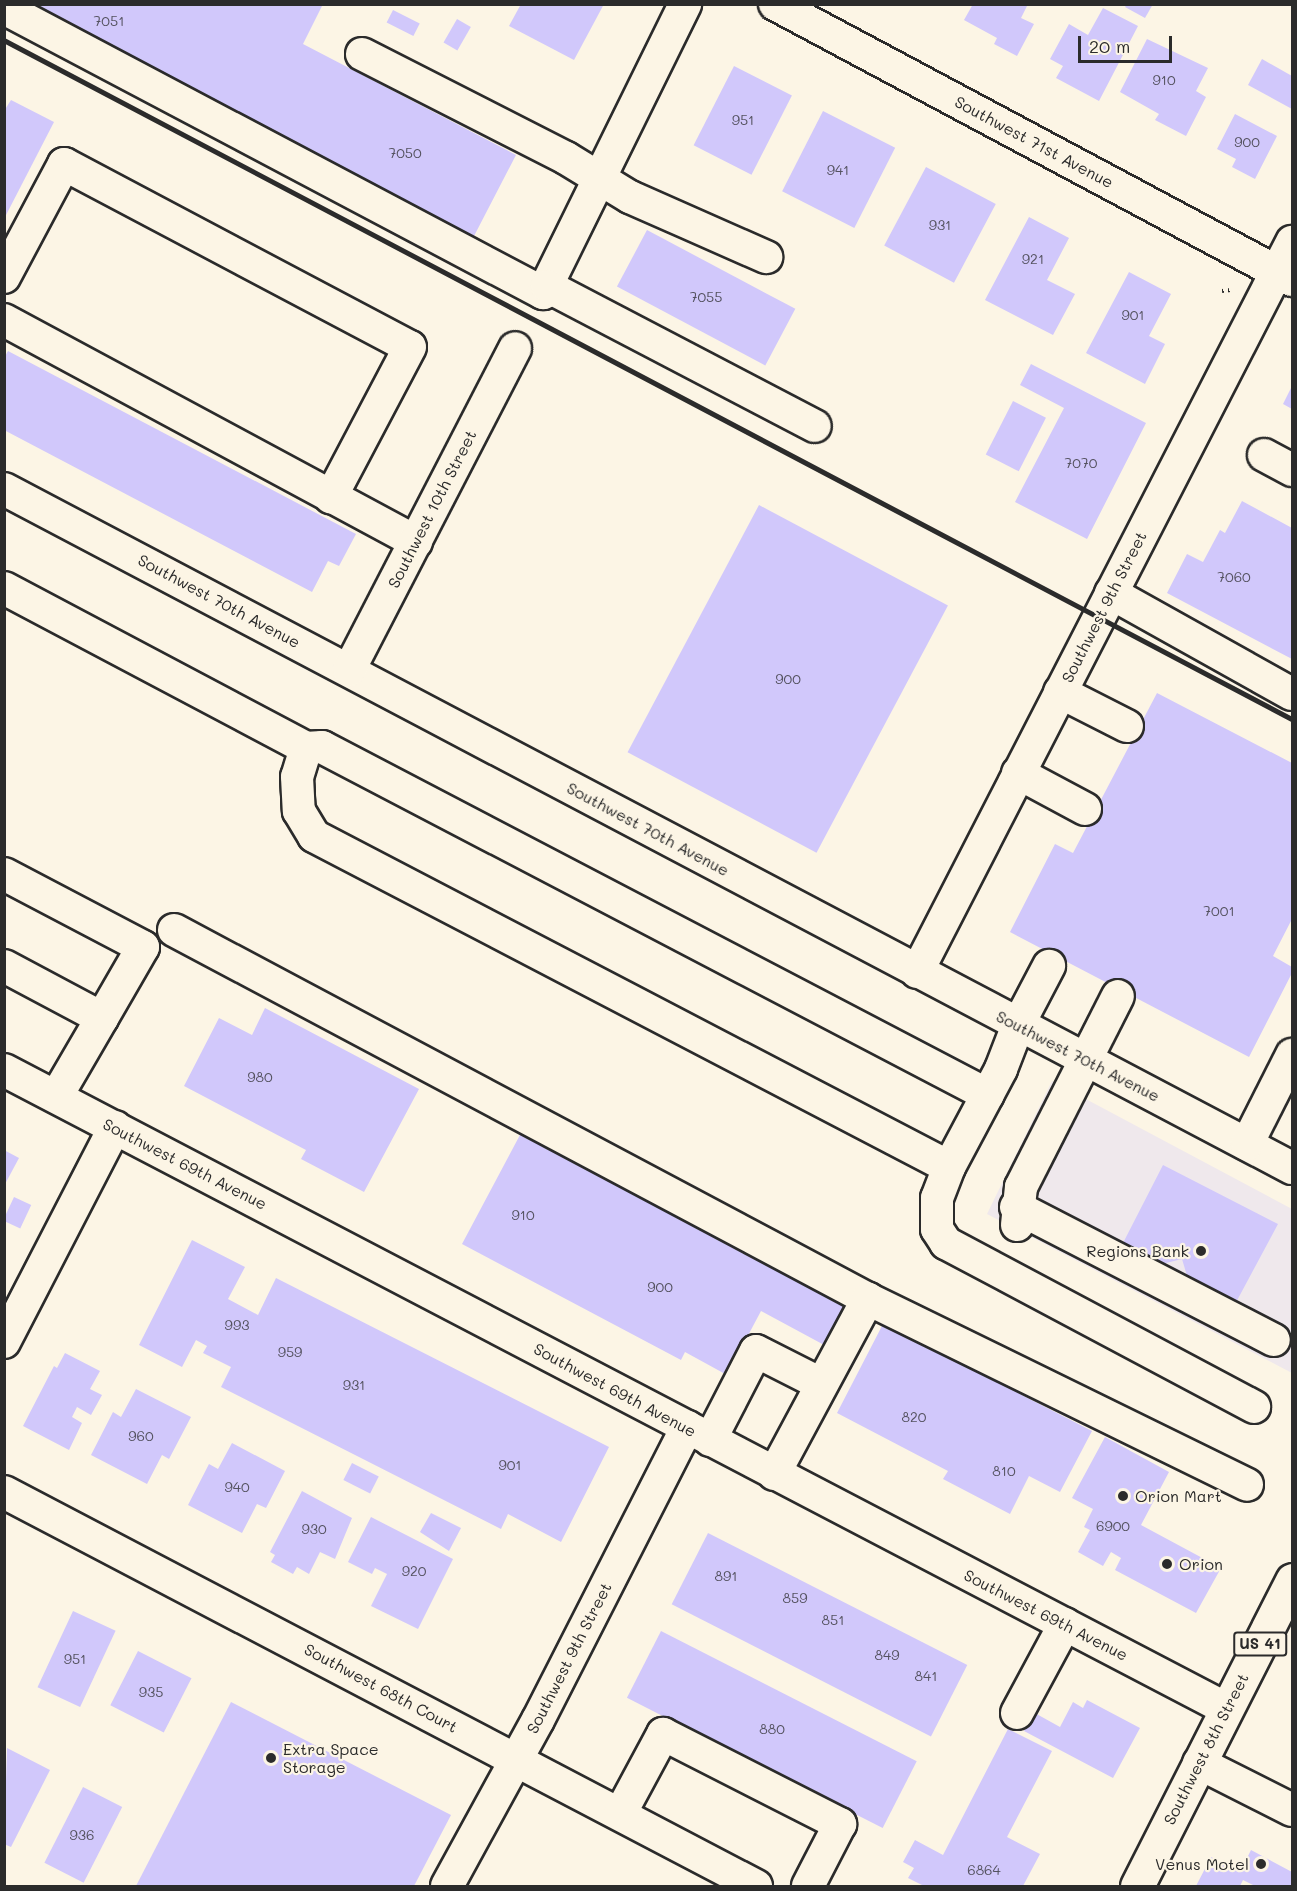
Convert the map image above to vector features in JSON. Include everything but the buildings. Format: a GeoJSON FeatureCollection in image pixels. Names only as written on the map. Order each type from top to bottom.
{"type":"FeatureCollection","features":[{"type":"Feature","properties":{"kind":"main road","name":"Southwest 8th Street"},"geometry":{"type":"LineString","coordinates":[[1137,1887],[1293,1580]]}},
{"type":"Feature","properties":{"kind":"street"},"geometry":{"type":"LineString","coordinates":[[545,290],[685,4]]}},
{"type":"Feature","properties":{"kind":"street","name":"Southwest 71st Avenue"},"geometry":{"type":"LineString","coordinates":[[775,4],[1285,276]]}},
{"type":"Feature","properties":{"kind":"street"},"geometry":{"type":"LineString","coordinates":[[4,8],[545,290],[815,426]]}},
{"type":"Feature","properties":{"kind":"street"},"geometry":{"type":"LineString","coordinates":[[362,54],[601,178],[630,197],[766,256]]}},
{"type":"Feature","properties":{"kind":"street"},"geometry":{"type":"LineString","coordinates":[[4,277],[64,164],[410,347],[332,497]]}},
{"type":"Feature","properties":{"kind":"street","name":"Southwest 9th Street"},"geometry":{"type":"LineString","coordinates":[[917,972],[1111,592],[1285,276],[1293,242]]}},
{"type":"Feature","properties":{"kind":"street"},"geometry":{"type":"LineString","coordinates":[[4,320],[416,542]]}},
{"type":"Feature","properties":{"kind":"street","name":"Southwest 10th Street"},"geometry":{"type":"LineString","coordinates":[[349,670],[515,348]]}},
{"type":"Feature","properties":{"kind":"street"},"geometry":{"type":"LineString","coordinates":[[1264,455],[1293,470]]}},
{"type":"Feature","properties":{"kind":"street","name":"Southwest 70th Avenue"},"geometry":{"type":"LineString","coordinates":[[4,489],[917,972],[1293,1168]]}},
{"type":"Feature","properties":{"kind":"street"},"geometry":{"type":"LineString","coordinates":[[4,588],[306,748],[322,747],[987,1095]]}},
{"type":"Feature","properties":{"kind":"street"},"geometry":{"type":"LineString","coordinates":[[1111,592],[1293,694]]}},
{"type":"Feature","properties":{"kind":"street"},"geometry":{"type":"LineString","coordinates":[[1060,692],[1127,726]]}},
{"type":"Feature","properties":{"kind":"street"},"geometry":{"type":"LineString","coordinates":[[306,748],[297,777],[299,811],[314,836],[949,1167]]}},
{"type":"Feature","properties":{"kind":"street"},"geometry":{"type":"LineString","coordinates":[[1018,773],[1085,809]]}},
{"type":"Feature","properties":{"kind":"street"},"geometry":{"type":"LineString","coordinates":[[4,874],[143,947],[56,1097]]}},
{"type":"Feature","properties":{"kind":"street"},"geometry":{"type":"LineString","coordinates":[[174,930],[868,1299],[1247,1485]]}},
{"type":"Feature","properties":{"kind":"street"},"geometry":{"type":"LineString","coordinates":[[4,966],[102,1018]]}},
{"type":"Feature","properties":{"kind":"street"},"geometry":{"type":"LineString","coordinates":[[1049,966],[1018,1025],[987,1095],[949,1167],[937,1198],[937,1229],[946,1243],[1254,1407]]}},
{"type":"Feature","properties":{"kind":"street"},"geometry":{"type":"LineString","coordinates":[[1118,996],[1021,1187],[1016,1216],[1274,1340]]}},
{"type":"Feature","properties":{"kind":"street"},"geometry":{"type":"LineString","coordinates":[[1247,1144],[1293,1055]]}},
{"type":"Feature","properties":{"kind":"street","name":"Southwest 69th Avenue"},"geometry":{"type":"LineString","coordinates":[[4,1070],[1227,1709]]}},
{"type":"Feature","properties":{"kind":"street"},"geometry":{"type":"LineString","coordinates":[[4,1342],[115,1127]]}},
{"type":"Feature","properties":{"kind":"street"},"geometry":{"type":"LineString","coordinates":[[774,1474],[868,1299]]}},
{"type":"Feature","properties":{"kind":"street","name":"Southwest 9th Street"},"geometry":{"type":"LineString","coordinates":[[447,1887],[516,1758],[698,1433],[756,1351],[821,1384]]}},
{"type":"Feature","properties":{"kind":"street","name":"Southwest 68th Court"},"geometry":{"type":"LineString","coordinates":[[4,1492],[516,1758],[756,1887]]}},
{"type":"Feature","properties":{"kind":"street"},"geometry":{"type":"LineString","coordinates":[[1017,1713],[1065,1624]]}},
{"type":"Feature","properties":{"kind":"street"},"geometry":{"type":"LineString","coordinates":[[620,1814],[663,1734],[840,1824],[808,1887]]}},
{"type":"Feature","properties":{"kind":"street"},"geometry":{"type":"LineString","coordinates":[[1199,1763],[1293,1810]]}},
{"type":"Feature","properties":{"kind":"shaded area"},"geometry":{"type":"Polygon","coordinates":[[[1052,1081],[1292,1209],[1292,1373],[987,1214],[1052,1081]]]}},
{"type":"Feature","properties":{"kind":"railway"},"geometry":{"type":"LineString","coordinates":[[4,40],[1292,719]]}},
{"type":"Feature","properties":{"kind":"place","name":"Regions Bank"},"geometry":{"type":"Point","coordinates":[1201,1251]}},
{"type":"Feature","properties":{"kind":"place","name":"Orion Mart"},"geometry":{"type":"Point","coordinates":[1123,1496]}},
{"type":"Feature","properties":{"kind":"place","name":"Orion"},"geometry":{"type":"Point","coordinates":[1167,1564]}},
{"type":"Feature","properties":{"kind":"place","name":"Extra Space Storage"},"geometry":{"type":"Point","coordinates":[271,1758]}},
{"type":"Feature","properties":{"kind":"place","name":"Venus Motel"},"geometry":{"type":"Point","coordinates":[1261,1864]}}]}
